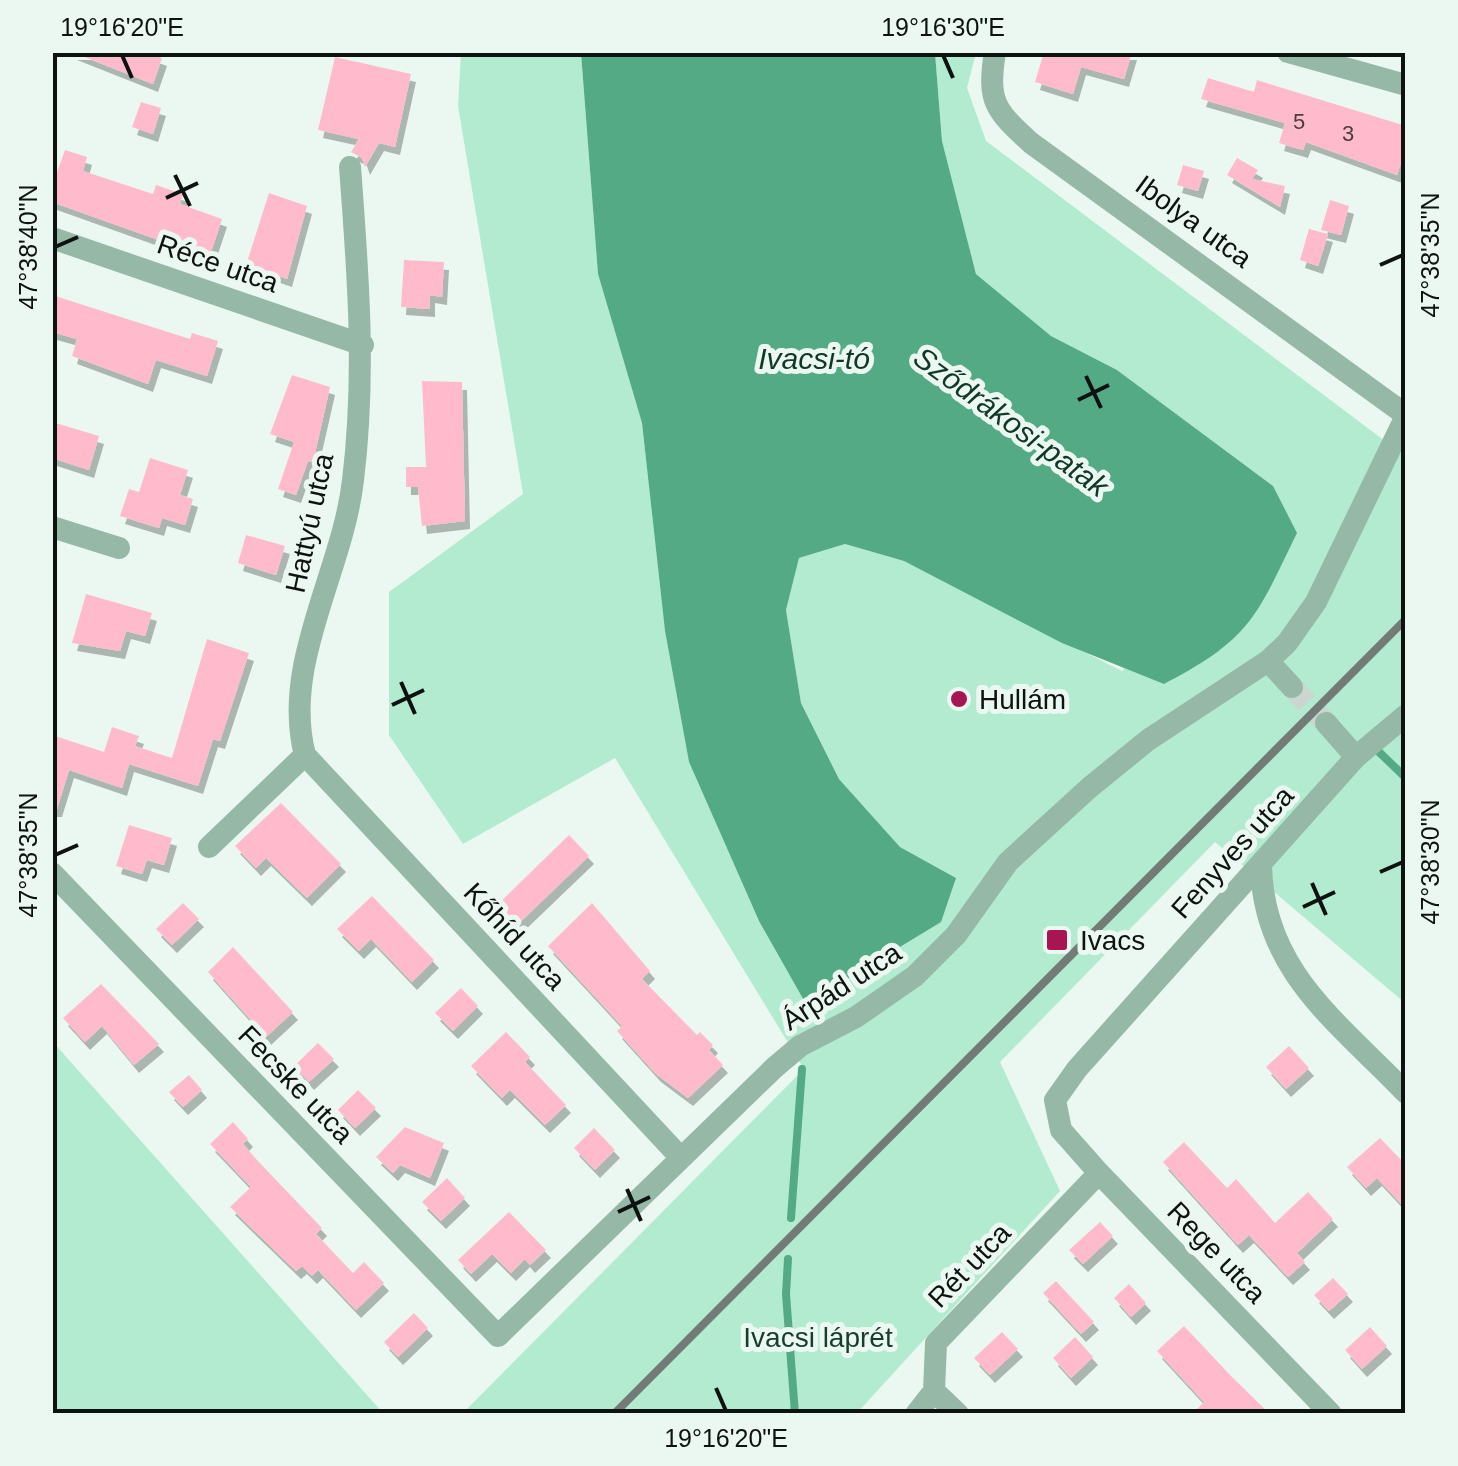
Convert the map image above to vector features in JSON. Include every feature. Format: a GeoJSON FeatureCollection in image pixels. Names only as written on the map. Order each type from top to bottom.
{"type":"FeatureCollection","features":[{"type":"Feature","properties":{"kind":"street","name":"Ibolya utca"},"geometry":{"type":"LineString","coordinates":[[995,52],[989,91],[1001,116],[1031,143],[1406,415]]}},
{"type":"Feature","properties":{"kind":"street"},"geometry":{"type":"LineString","coordinates":[[1288,52],[1406,85]]}},
{"type":"Feature","properties":{"kind":"street","name":"Hattyú utca"},"geometry":{"type":"LineString","coordinates":[[304,755],[296,723],[300,686],[353,484],[363,345],[350,167]]}},
{"type":"Feature","properties":{"kind":"street","name":"Réce utca"},"geometry":{"type":"LineString","coordinates":[[52,238],[363,345]]}},
{"type":"Feature","properties":{"kind":"street","name":"Árpád utca"},"geometry":{"type":"LineString","coordinates":[[498,1336],[800,1046],[884,1000],[935,958],[1008,862],[1089,788],[1148,740],[1268,661],[1316,602],[1406,415]]}},
{"type":"Feature","properties":{"kind":"street"},"geometry":{"type":"LineString","coordinates":[[52,527],[119,548]]}},
{"type":"Feature","properties":{"kind":"street"},"geometry":{"type":"LineString","coordinates":[[1268,661],[1292,687]]}},
{"type":"Feature","properties":{"kind":"street","name":"Fenyves utca"},"geometry":{"type":"LineString","coordinates":[[1062,1130],[1055,1100],[1077,1068],[1356,757],[1406,715]]}},
{"type":"Feature","properties":{"kind":"street"},"geometry":{"type":"LineString","coordinates":[[1326,723],[1356,757]]}},
{"type":"Feature","properties":{"kind":"street"},"geometry":{"type":"LineString","coordinates":[[209,847],[304,755]]}},
{"type":"Feature","properties":{"kind":"street","name":"Kőhíd utca"},"geometry":{"type":"LineString","coordinates":[[304,755],[681,1158]]}},
{"type":"Feature","properties":{"kind":"street"},"geometry":{"type":"LineString","coordinates":[[1261,865],[1268,923],[1295,977],[1406,1093]]}},
{"type":"Feature","properties":{"kind":"street","name":"Fecske utca"},"geometry":{"type":"LineString","coordinates":[[52,873],[498,1336]]}},
{"type":"Feature","properties":{"kind":"street","name":"Rege utca"},"geometry":{"type":"LineString","coordinates":[[1062,1130],[1331,1414]]}},
{"type":"Feature","properties":{"kind":"street","name":"Rét utca"},"geometry":{"type":"LineString","coordinates":[[934,1391],[936,1343],[1099,1173]]}},
{"type":"Feature","properties":{"kind":"street"},"geometry":{"type":"LineString","coordinates":[[916,1414],[934,1391],[958,1414]]}},
{"type":"Feature","properties":{"kind":"green space","name":"Ivacsi láprét"},"geometry":{"type":"Polygon","coordinates":[[[461,53],[581,53],[598,274],[642,423],[665,631],[689,762],[759,921],[956,878],[900,847],[839,779],[801,703],[786,610],[799,558],[845,544],[904,561],[1122,671],[1273,486],[1117,370],[1051,336],[976,274],[942,141],[935,53],[976,53],[967,88],[986,141],[1405,456],[1405,1003],[1215,842],[1000,1062],[1060,1191],[857,1413],[463,1413],[804,1069],[615,758],[463,844],[389,735],[389,592],[523,494],[458,106],[461,53]]]}},
{"type":"Feature","properties":{"kind":"green space"},"geometry":{"type":"Polygon","coordinates":[[[53,1042],[383,1413],[53,1413],[53,1042]]]}},
{"type":"Feature","properties":{"kind":"water","name":"Ivacsi-tó"},"geometry":{"type":"Polygon","coordinates":[[[581,53],[935,53],[942,141],[976,274],[1051,336],[1117,370],[1273,486],[1297,533],[1260,606],[1234,639],[1164,684],[1062,643],[904,561],[845,544],[799,558],[786,610],[801,703],[839,779],[900,847],[956,878],[941,922],[806,1004],[759,921],[689,762],[665,631],[642,423],[598,274],[581,53]]]}},
{"type":"Feature","properties":{"kind":"building"},"geometry":{"type":"Polygon","coordinates":[[[72,52],[145,52],[162,58],[153,84],[72,52]]]}},
{"type":"Feature","properties":{"kind":"building"},"geometry":{"type":"Polygon","coordinates":[[[1044,52],[1132,52],[1124,79],[1081,67],[1073,94],[1035,82],[1044,52]]]}},
{"type":"Feature","properties":{"kind":"building"},"geometry":{"type":"Polygon","coordinates":[[[335,57],[411,74],[395,147],[379,143],[365,167],[362,158],[351,152],[359,139],[318,130],[335,57]]]}},
{"type":"Feature","properties":{"kind":"building"},"geometry":{"type":"Polygon","coordinates":[[[1208,78],[1254,92],[1257,80],[1406,126],[1406,148],[1397,175],[1306,142],[1303,150],[1279,143],[1285,123],[1201,99],[1208,78]]]}},
{"type":"Feature","properties":{"kind":"building"},"geometry":{"type":"Polygon","coordinates":[[[141,102],[161,108],[153,134],[132,127],[141,102]]]}},
{"type":"Feature","properties":{"kind":"building"},"geometry":{"type":"Polygon","coordinates":[[[65,150],[87,157],[83,171],[153,194],[156,185],[183,194],[180,204],[222,219],[209,258],[52,202],[52,186],[65,150]]]}},
{"type":"Feature","properties":{"kind":"building"},"geometry":{"type":"Polygon","coordinates":[[[1237,158],[1258,170],[1252,179],[1285,186],[1280,207],[1227,175],[1237,158]]]}},
{"type":"Feature","properties":{"kind":"building"},"geometry":{"type":"Polygon","coordinates":[[[1183,165],[1204,171],[1198,191],[1177,185],[1183,165]]]}},
{"type":"Feature","properties":{"kind":"building"},"geometry":{"type":"Polygon","coordinates":[[[269,193],[307,206],[287,279],[246,265],[269,193]]]}},
{"type":"Feature","properties":{"kind":"building"},"geometry":{"type":"Polygon","coordinates":[[[1330,200],[1349,206],[1341,235],[1321,230],[1330,200]]]}},
{"type":"Feature","properties":{"kind":"building"},"geometry":{"type":"Polygon","coordinates":[[[1309,229],[1328,234],[1318,266],[1300,260],[1309,229]]]}},
{"type":"Feature","properties":{"kind":"building"},"geometry":{"type":"Polygon","coordinates":[[[404,260],[444,262],[442,297],[430,295],[430,309],[401,307],[404,260]]]}},
{"type":"Feature","properties":{"kind":"building"},"geometry":{"type":"Polygon","coordinates":[[[52,295],[190,339],[192,333],[218,341],[207,376],[156,360],[148,384],[72,356],[77,339],[52,332],[52,295]]]}},
{"type":"Feature","properties":{"kind":"building"},"geometry":{"type":"Polygon","coordinates":[[[292,375],[330,387],[313,462],[308,461],[296,495],[278,489],[294,442],[270,434],[292,375]]]}},
{"type":"Feature","properties":{"kind":"building"},"geometry":{"type":"Polygon","coordinates":[[[422,381],[462,382],[465,521],[422,526],[418,487],[406,487],[406,467],[426,467],[422,381]]]}},
{"type":"Feature","properties":{"kind":"building"},"geometry":{"type":"Polygon","coordinates":[[[52,422],[99,436],[89,470],[52,458],[52,422]]]}},
{"type":"Feature","properties":{"kind":"building"},"geometry":{"type":"Polygon","coordinates":[[[150,458],[188,470],[180,495],[193,499],[185,525],[162,518],[159,528],[120,516],[129,489],[139,492],[150,458]]]}},
{"type":"Feature","properties":{"kind":"building"},"geometry":{"type":"Polygon","coordinates":[[[246,535],[285,546],[276,575],[238,563],[246,535]]]}},
{"type":"Feature","properties":{"kind":"building"},"geometry":{"type":"Polygon","coordinates":[[[86,594],[152,613],[145,636],[126,631],[120,651],[72,643],[86,594]]]}},
{"type":"Feature","properties":{"kind":"building"},"geometry":{"type":"Polygon","coordinates":[[[207,639],[249,653],[220,741],[213,739],[198,786],[129,764],[122,788],[69,770],[57,809],[52,809],[52,735],[104,752],[112,727],[139,736],[135,746],[172,758],[207,639]]]}},
{"type":"Feature","properties":{"kind":"building"},"geometry":{"type":"Polygon","coordinates":[[[281,803],[341,864],[307,898],[266,858],[256,868],[235,846],[281,803]]]}},
{"type":"Feature","properties":{"kind":"building"},"geometry":{"type":"Polygon","coordinates":[[[129,825],[172,838],[164,865],[147,860],[142,874],[116,866],[129,825]]]}},
{"type":"Feature","properties":{"kind":"building"},"geometry":{"type":"Polygon","coordinates":[[[569,835],[589,856],[515,927],[495,907],[569,835]]]}},
{"type":"Feature","properties":{"kind":"building"},"geometry":{"type":"Polygon","coordinates":[[[372,896],[434,960],[412,982],[371,939],[359,951],[337,929],[372,896]]]}},
{"type":"Feature","properties":{"kind":"building"},"geometry":{"type":"Polygon","coordinates":[[[183,903],[199,919],[172,945],[156,929],[183,903]]]}},
{"type":"Feature","properties":{"kind":"building"},"geometry":{"type":"Polygon","coordinates":[[[592,903],[650,971],[642,979],[697,1035],[700,1032],[713,1045],[709,1050],[723,1065],[688,1098],[656,1074],[617,1031],[622,1026],[548,946],[592,903]]]}},
{"type":"Feature","properties":{"kind":"building"},"geometry":{"type":"Polygon","coordinates":[[[233,947],[293,1012],[266,1037],[208,972],[233,947]]]}},
{"type":"Feature","properties":{"kind":"building"},"geometry":{"type":"Polygon","coordinates":[[[101,984],[159,1044],[134,1065],[102,1026],[85,1042],[63,1018],[101,984]]]}},
{"type":"Feature","properties":{"kind":"building"},"geometry":{"type":"Polygon","coordinates":[[[461,988],[478,1006],[453,1031],[435,1013],[461,988]]]}},
{"type":"Feature","properties":{"kind":"building"},"geometry":{"type":"Polygon","coordinates":[[[506,1032],[530,1057],[525,1062],[566,1105],[545,1125],[510,1090],[502,1098],[471,1066],[506,1032]]]}},
{"type":"Feature","properties":{"kind":"building"},"geometry":{"type":"Polygon","coordinates":[[[318,1043],[334,1059],[309,1082],[294,1066],[318,1043]]]}},
{"type":"Feature","properties":{"kind":"building"},"geometry":{"type":"Polygon","coordinates":[[[1289,1046],[1309,1068],[1286,1089],[1266,1067],[1289,1046]]]}},
{"type":"Feature","properties":{"kind":"building"},"geometry":{"type":"Polygon","coordinates":[[[189,1075],[202,1090],[183,1107],[169,1092],[189,1075]]]}},
{"type":"Feature","properties":{"kind":"building"},"geometry":{"type":"Polygon","coordinates":[[[358,1090],[376,1108],[355,1128],[338,1110],[358,1090]]]}},
{"type":"Feature","properties":{"kind":"building"},"geometry":{"type":"Polygon","coordinates":[[[233,1122],[248,1139],[243,1144],[322,1228],[316,1234],[353,1273],[364,1262],[384,1283],[356,1310],[318,1270],[312,1276],[302,1266],[296,1271],[230,1207],[251,1187],[210,1144],[233,1122]]]}},
{"type":"Feature","properties":{"kind":"building"},"geometry":{"type":"Polygon","coordinates":[[[405,1127],[444,1143],[430,1178],[400,1165],[393,1173],[376,1157],[405,1127]]]}},
{"type":"Feature","properties":{"kind":"building"},"geometry":{"type":"Polygon","coordinates":[[[594,1128],[615,1150],[595,1170],[574,1148],[594,1128]]]}},
{"type":"Feature","properties":{"kind":"building"},"geometry":{"type":"Polygon","coordinates":[[[1380,1138],[1406,1165],[1406,1209],[1377,1178],[1366,1188],[1347,1167],[1380,1138]]]}},
{"type":"Feature","properties":{"kind":"building"},"geometry":{"type":"Polygon","coordinates":[[[1184,1142],[1227,1188],[1236,1179],[1275,1223],[1308,1192],[1333,1219],[1297,1253],[1305,1262],[1288,1277],[1249,1235],[1238,1245],[1163,1162],[1184,1142]]]}},
{"type":"Feature","properties":{"kind":"building"},"geometry":{"type":"Polygon","coordinates":[[[447,1178],[465,1198],[441,1221],[422,1202],[447,1178]]]}},
{"type":"Feature","properties":{"kind":"building"},"geometry":{"type":"Polygon","coordinates":[[[509,1212],[546,1250],[530,1265],[525,1259],[511,1273],[492,1254],[471,1274],[458,1260],[509,1212]]]}},
{"type":"Feature","properties":{"kind":"building"},"geometry":{"type":"Polygon","coordinates":[[[1100,1222],[1113,1236],[1083,1264],[1069,1250],[1100,1222]]]}},
{"type":"Feature","properties":{"kind":"building"},"geometry":{"type":"Polygon","coordinates":[[[1333,1278],[1348,1294],[1329,1311],[1314,1295],[1333,1278]]]}},
{"type":"Feature","properties":{"kind":"building"},"geometry":{"type":"Polygon","coordinates":[[[1056,1281],[1094,1322],[1081,1334],[1043,1293],[1056,1281]]]}},
{"type":"Feature","properties":{"kind":"building"},"geometry":{"type":"Polygon","coordinates":[[[1129,1284],[1146,1303],[1131,1317],[1114,1298],[1129,1284]]]}},
{"type":"Feature","properties":{"kind":"building"},"geometry":{"type":"Polygon","coordinates":[[[414,1313],[428,1328],[398,1357],[384,1342],[414,1313]]]}},
{"type":"Feature","properties":{"kind":"building"},"geometry":{"type":"Polygon","coordinates":[[[1184,1326],[1270,1414],[1192,1414],[1204,1402],[1157,1351],[1184,1326]]]}},
{"type":"Feature","properties":{"kind":"building"},"geometry":{"type":"Polygon","coordinates":[[[1370,1327],[1387,1346],[1362,1369],[1345,1350],[1370,1327]]]}},
{"type":"Feature","properties":{"kind":"building"},"geometry":{"type":"Polygon","coordinates":[[[1002,1332],[1018,1349],[990,1375],[974,1358],[1002,1332]]]}},
{"type":"Feature","properties":{"kind":"building"},"geometry":{"type":"Polygon","coordinates":[[[1075,1337],[1093,1357],[1071,1378],[1053,1358],[1075,1337]]]}},
{"type":"Feature","properties":{"kind":"waterway","name":"Sződrákosi-patak"},"geometry":{"type":"LineString","coordinates":[[1378,751],[1406,778]]}},
{"type":"Feature","properties":{"kind":"waterway"},"geometry":{"type":"LineString","coordinates":[[805,1021],[808,996]]}},
{"type":"Feature","properties":{"kind":"waterway"},"geometry":{"type":"LineString","coordinates":[[791,1218],[802,1069]]}},
{"type":"Feature","properties":{"kind":"waterway"},"geometry":{"type":"LineString","coordinates":[[788,1259],[786,1294],[795,1414]]}},
{"type":"Feature","properties":{"kind":"tunnel"},"geometry":{"type":"LineString","coordinates":[[1292,687],[1326,723]]}},
{"type":"Feature","properties":{"kind":"railway"},"geometry":{"type":"LineString","coordinates":[[614,1414],[1406,619]]}},
{"type":"Feature","properties":{"kind":"place","name":"Hullám"},"geometry":{"type":"Point","coordinates":[959,699]}},
{"type":"Feature","properties":{"kind":"place","name":"Ivacs"},"geometry":{"type":"Point","coordinates":[1057,940]}}]}
